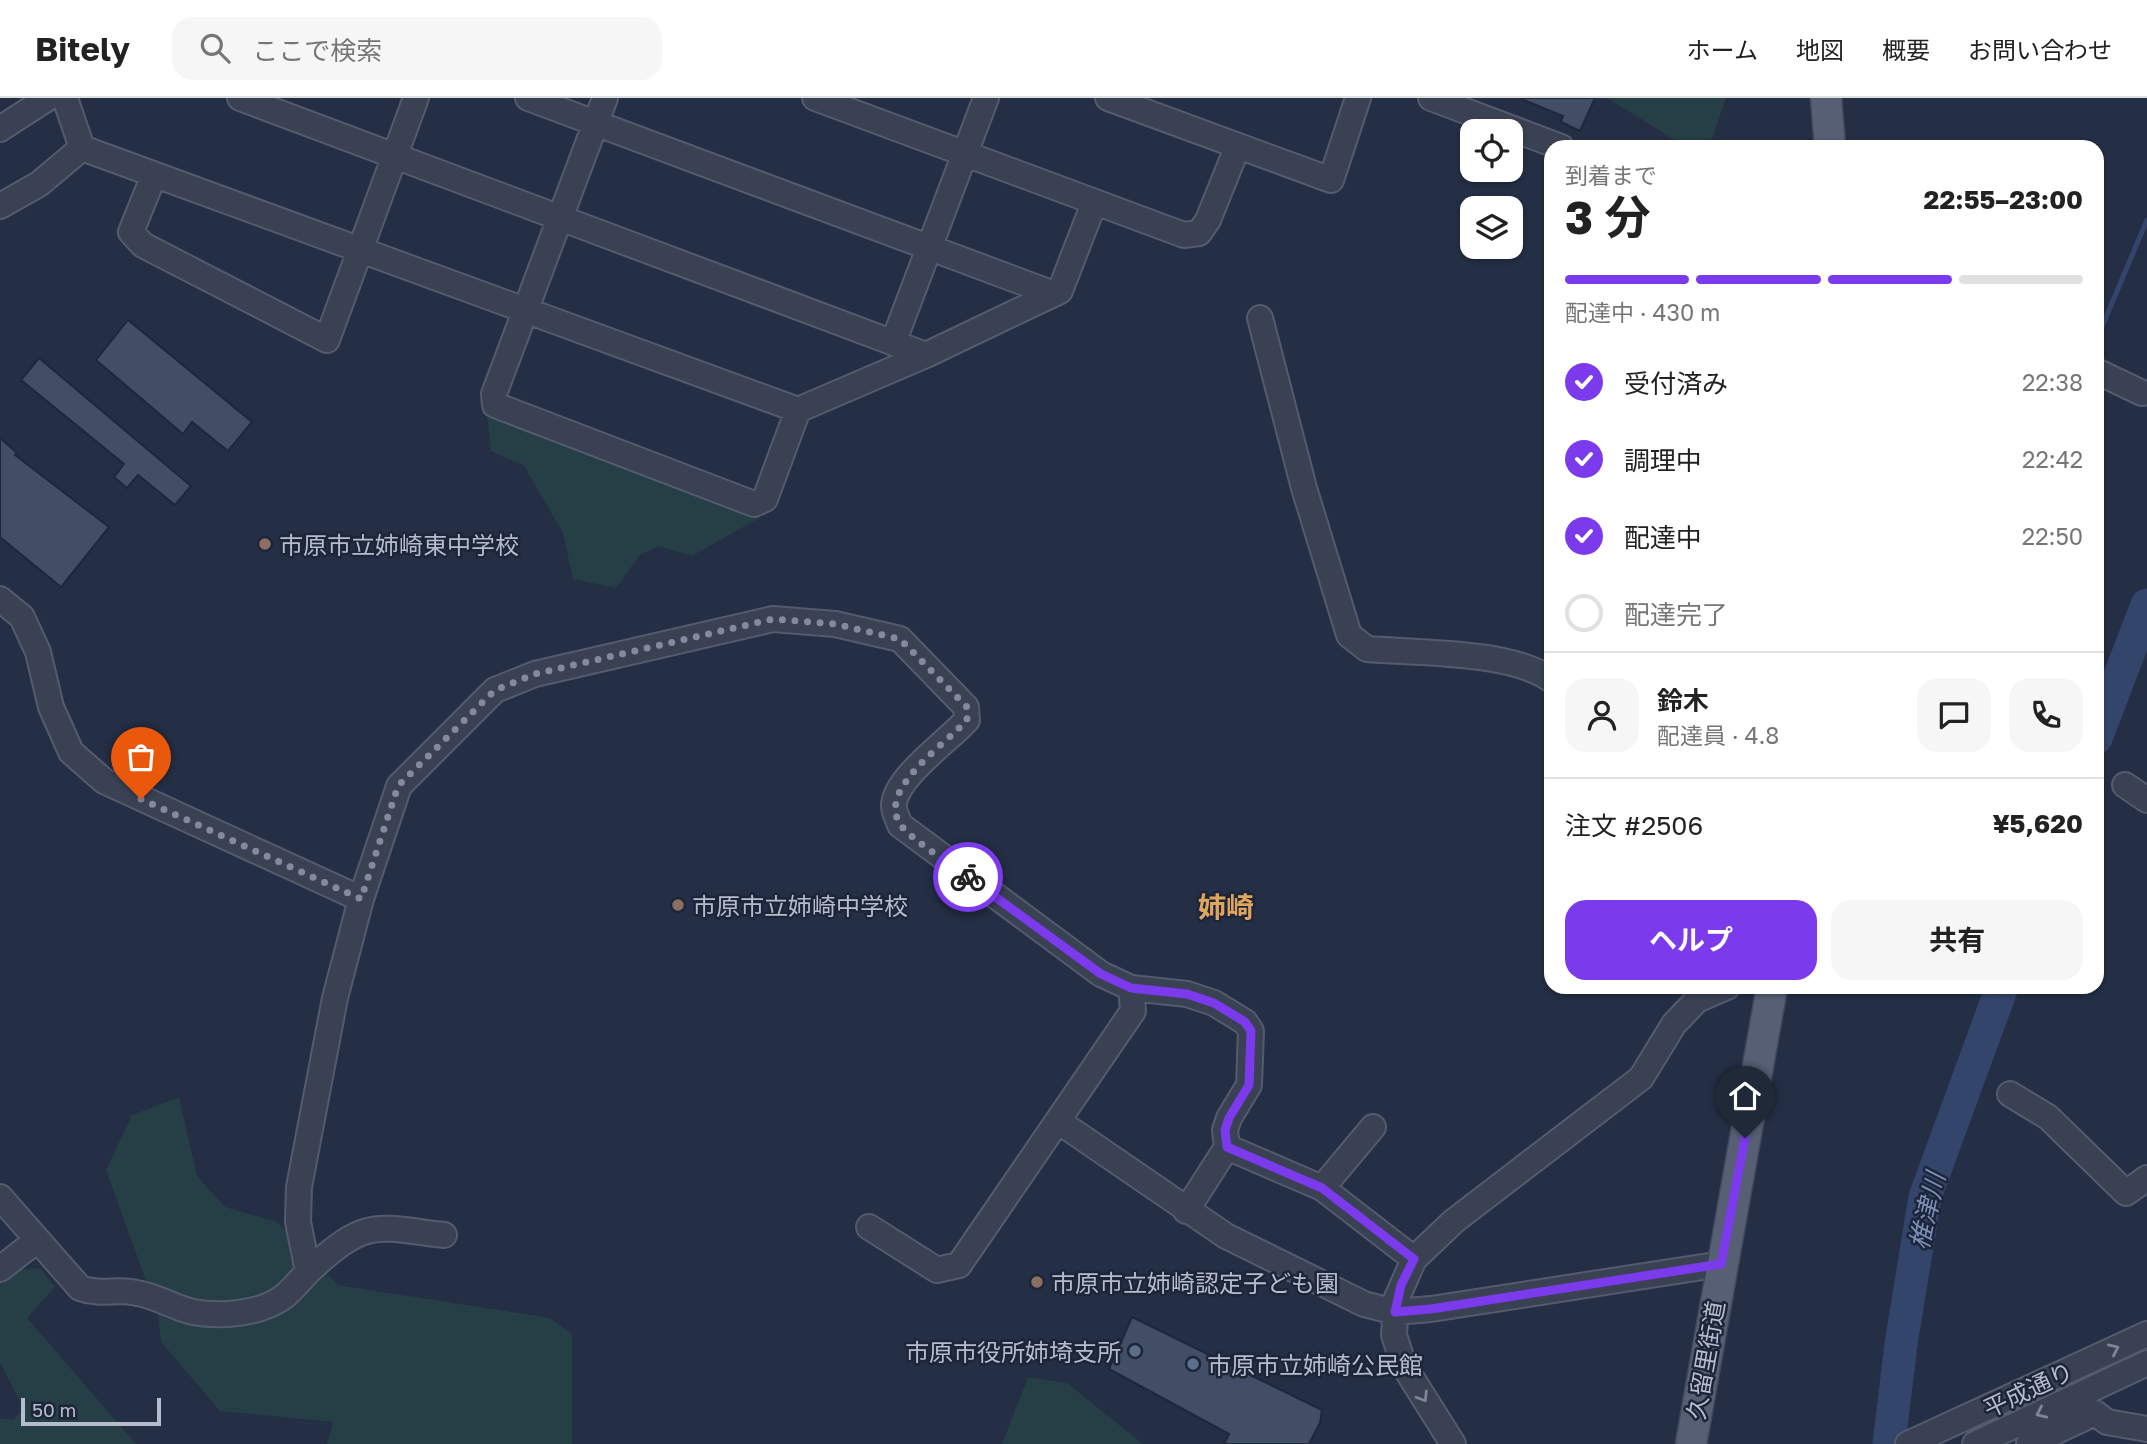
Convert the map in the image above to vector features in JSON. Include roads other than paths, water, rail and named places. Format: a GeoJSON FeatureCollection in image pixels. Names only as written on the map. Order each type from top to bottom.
{"type":"FeatureCollection","features":[{"type":"Feature","properties":{"kind":"main road"},"geometry":{"type":"LineString","coordinates":[[1826,98],[1829,140]]}},
{"type":"Feature","properties":{"kind":"main road","name":"久留里街道"},"geometry":{"type":"LineString","coordinates":[[1691,1444],[1771,994]]}},
{"type":"Feature","properties":{"kind":"street"},"geometry":{"type":"LineString","coordinates":[[0,129],[48,98]]}},
{"type":"Feature","properties":{"kind":"street"},"geometry":{"type":"LineString","coordinates":[[65,98],[82,148]]}},
{"type":"Feature","properties":{"kind":"street"},"geometry":{"type":"LineString","coordinates":[[240,98],[926,355]]}},
{"type":"Feature","properties":{"kind":"street"},"geometry":{"type":"LineString","coordinates":[[154,175],[131,232],[143,245],[327,340],[416,98]]}},
{"type":"Feature","properties":{"kind":"street"},"geometry":{"type":"LineString","coordinates":[[528,98],[1054,294]]}},
{"type":"Feature","properties":{"kind":"street"},"geometry":{"type":"LineString","coordinates":[[606,98],[524,310],[494,394],[495,405],[754,504],[765,499],[798,410]]}},
{"type":"Feature","properties":{"kind":"street"},"geometry":{"type":"LineString","coordinates":[[816,98],[1184,235],[1199,233],[1208,220],[1237,148]]}},
{"type":"Feature","properties":{"kind":"street"},"geometry":{"type":"LineString","coordinates":[[893,343],[986,98]]}},
{"type":"Feature","properties":{"kind":"street"},"geometry":{"type":"LineString","coordinates":[[1108,98],[1237,148],[1331,180],[1359,98]]}},
{"type":"Feature","properties":{"kind":"street"},"geometry":{"type":"LineString","coordinates":[[1431,98],[1485,106],[1548,140]]}},
{"type":"Feature","properties":{"kind":"street"},"geometry":{"type":"LineString","coordinates":[[82,148],[798,410],[926,355],[1060,290],[1094,203]]}},
{"type":"Feature","properties":{"kind":"street"},"geometry":{"type":"LineString","coordinates":[[0,205],[39,184],[82,148]]}},
{"type":"Feature","properties":{"kind":"street"},"geometry":{"type":"LineString","coordinates":[[1260,318],[1304,488],[1349,635],[1367,649],[1506,661],[1536,669],[1544,675]]}},
{"type":"Feature","properties":{"kind":"street"},"geometry":{"type":"LineString","coordinates":[[2104,375],[2142,393]]}},
{"type":"Feature","properties":{"kind":"street"},"geometry":{"type":"LineString","coordinates":[[0,598],[22,617],[38,652],[51,707],[71,752],[104,781],[361,899]]}},
{"type":"Feature","properties":{"kind":"street"},"geometry":{"type":"LineString","coordinates":[[308,1271],[299,1222],[299,1188],[335,998],[361,899],[398,786],[495,690],[535,674],[773,619],[835,624],[900,639],[967,707],[967,720],[914,771],[898,792],[893,806],[900,825],[1101,974],[1131,988],[1187,994],[1214,1003],[1245,1022],[1251,1031],[1249,1085],[1229,1118],[1225,1130],[1227,1147],[1186,1210]]}},
{"type":"Feature","properties":{"kind":"street"},"geometry":{"type":"LineString","coordinates":[[2125,785],[2147,800]]}},
{"type":"Feature","properties":{"kind":"street"},"geometry":{"type":"LineString","coordinates":[[869,1227],[937,1270],[959,1265],[1133,1011],[1131,988]]}},
{"type":"Feature","properties":{"kind":"street"},"geometry":{"type":"LineString","coordinates":[[1453,1444],[1404,1366],[1394,1335],[1395,1312],[1401,1285],[1414,1259],[1454,1221],[1641,1078],[1674,1024],[1697,1000],[1711,994]]}},
{"type":"Feature","properties":{"kind":"street"},"geometry":{"type":"LineString","coordinates":[[2010,1094],[2048,1117],[2126,1193],[2147,1178]]}},
{"type":"Feature","properties":{"kind":"street"},"geometry":{"type":"LineString","coordinates":[[1058,1121],[1226,1236],[1364,1304],[1395,1312],[1431,1309],[1721,1264]]}},
{"type":"Feature","properties":{"kind":"street"},"geometry":{"type":"LineString","coordinates":[[1322,1188],[1373,1127]]}},
{"type":"Feature","properties":{"kind":"street"},"geometry":{"type":"LineString","coordinates":[[1227,1147],[1322,1188],[1414,1259]]}},
{"type":"Feature","properties":{"kind":"street"},"geometry":{"type":"LineString","coordinates":[[0,1197],[79,1288],[97,1294],[135,1292],[192,1312],[220,1315],[260,1308],[282,1298],[342,1241],[360,1231],[384,1228],[444,1235]]}},
{"type":"Feature","properties":{"kind":"street"},"geometry":{"type":"LineString","coordinates":[[0,1269],[36,1241]]}},
{"type":"Feature","properties":{"kind":"street","name":"平成通り"},"geometry":{"type":"LineString","coordinates":[[1908,1444],[2147,1334]]}},
{"type":"Feature","properties":{"kind":"street","name":"平成通り"},"geometry":{"type":"LineString","coordinates":[[1975,1444],[2147,1363]]}},
{"type":"Feature","properties":{"kind":"street"},"geometry":{"type":"LineString","coordinates":[[2029,1444],[2095,1413],[2107,1422],[2147,1429]]}},
{"type":"Feature","properties":{"kind":"waterway"},"geometry":{"type":"LineString","coordinates":[[2104,322],[2147,220]]}},
{"type":"Feature","properties":{"kind":"waterway","name":"椎津川"},"geometry":{"type":"LineString","coordinates":[[2104,717],[2147,605]]}},
{"type":"Feature","properties":{"kind":"waterway","name":"椎津川"},"geometry":{"type":"LineString","coordinates":[[1889,1444],[1901,1344],[1925,1197],[1999,994]]}},
{"type":"Feature","properties":{"kind":"place","name":"市原市立姉崎東中学校"},"geometry":{"type":"Point","coordinates":[265,544]}},
{"type":"Feature","properties":{"kind":"place","name":"市原市立姉崎中学校"},"geometry":{"type":"Point","coordinates":[678,905]}},
{"type":"Feature","properties":{"kind":"place","name":"市原市立姉崎認定子ども園"},"geometry":{"type":"Point","coordinates":[1037,1282]}},
{"type":"Feature","properties":{"kind":"place","name":"市原市役所姉埼支所"},"geometry":{"type":"Point","coordinates":[1135,1351]}},
{"type":"Feature","properties":{"kind":"place","name":"市原市立姉崎公民館"},"geometry":{"type":"Point","coordinates":[1193,1364]}},
{"type":"Feature","properties":{"kind":"district","name":"姉崎"},"geometry":{"type":"Point","coordinates":[1226,906]}}]}
